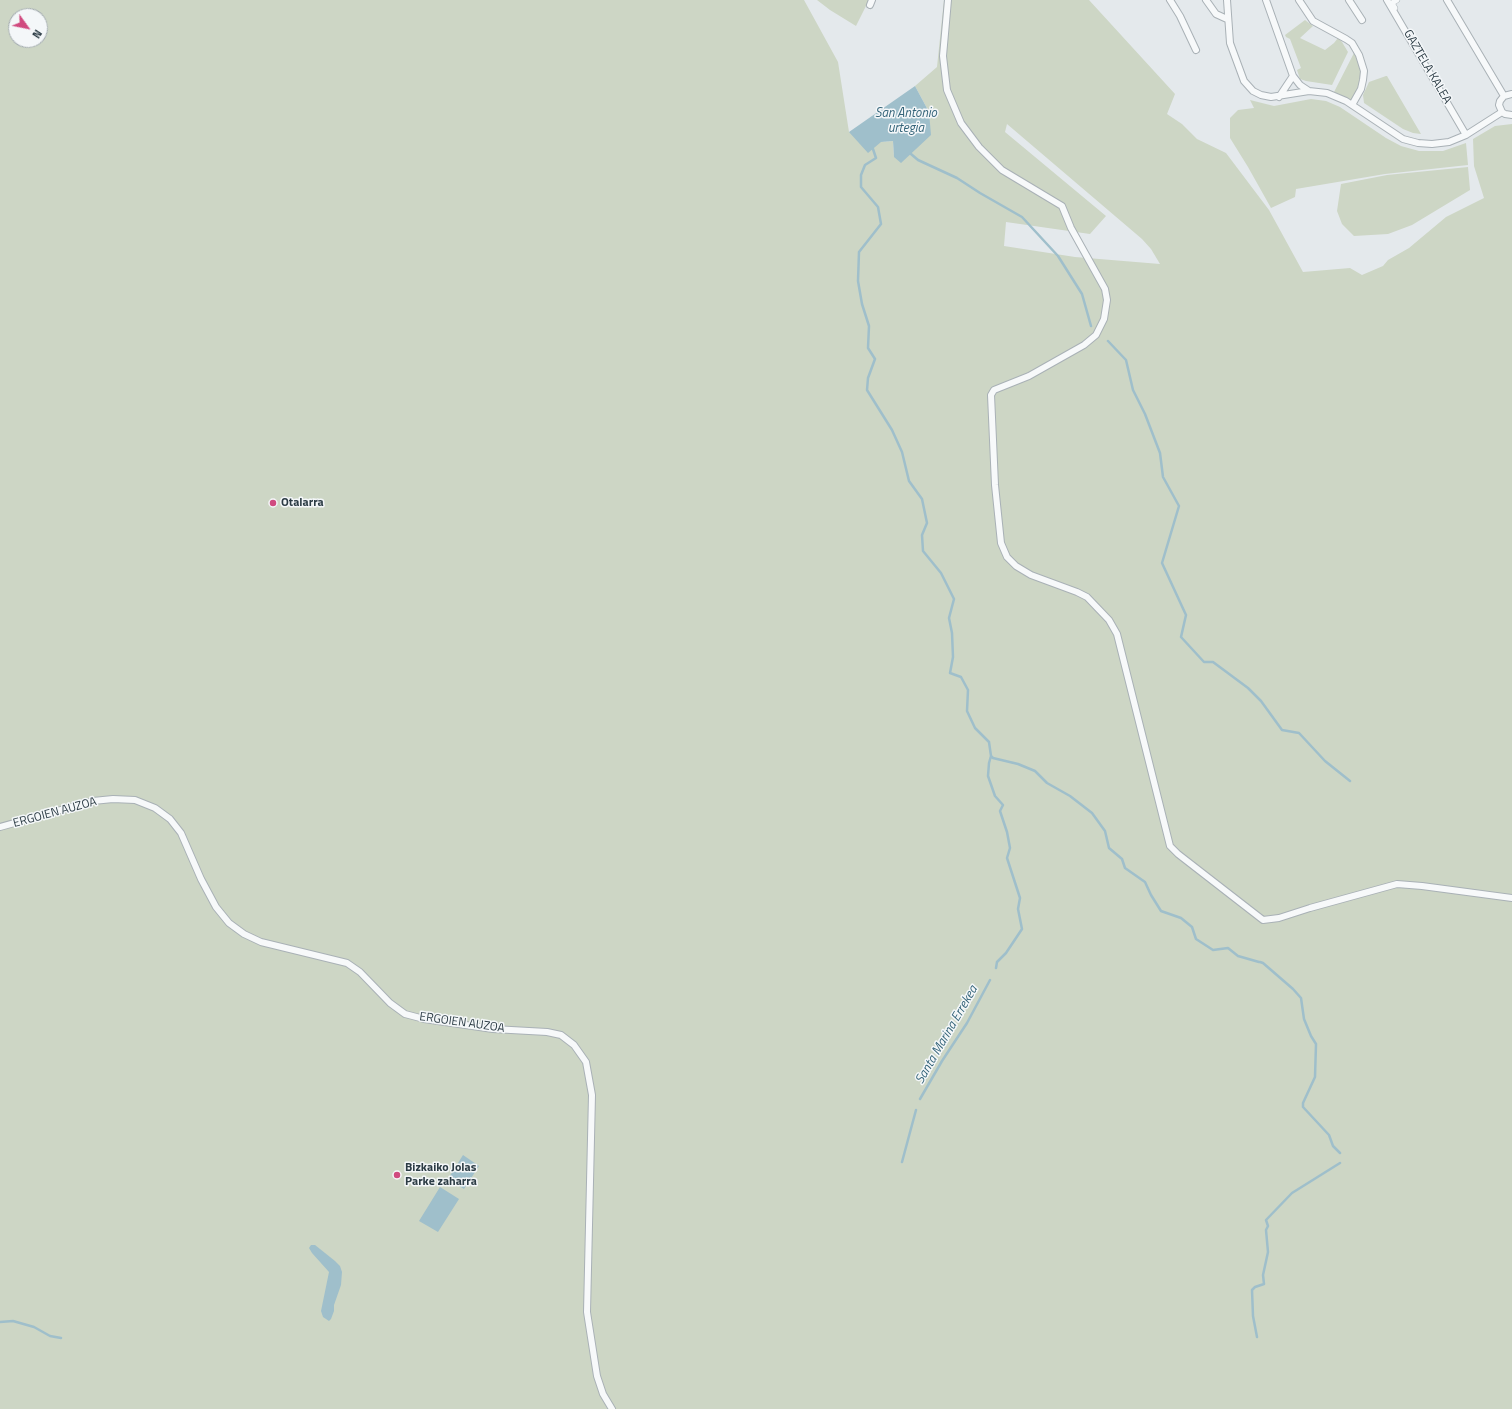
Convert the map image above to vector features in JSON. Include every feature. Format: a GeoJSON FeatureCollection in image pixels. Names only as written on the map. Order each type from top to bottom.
{"type":"FeatureCollection","features":[{"type":"Feature","properties":{"kind":"street"},"geometry":{"type":"LineString","coordinates":[[948,0],[943,56],[947,90],[961,123],[979,148],[1002,170],[1062,206],[1071,228],[1106,289],[1107,300],[1104,319],[1096,335],[1084,345],[1029,376],[994,390],[991,395],[995,485],[1001,543],[1007,557],[1016,566],[1031,575],[1077,592],[1092,602],[1109,620],[1116,634],[1170,846],[1195,868],[1263,920],[1279,918],[1397,884],[1512,898]]}},
{"type":"Feature","properties":{"kind":"street"},"geometry":{"type":"LineString","coordinates":[[1170,0],[1180,16],[1196,50]]}},
{"type":"Feature","properties":{"kind":"street"},"geometry":{"type":"LineString","coordinates":[[1206,0],[1216,14],[1224,19],[1227,19]]}},
{"type":"Feature","properties":{"kind":"street"},"geometry":{"type":"LineString","coordinates":[[1227,0],[1227,19],[1230,43],[1244,81],[1253,91],[1261,95],[1272,98],[1309,91],[1330,94],[1352,105],[1403,139],[1418,143],[1432,144],[1449,142],[1466,134],[1502,112]]}},
{"type":"Feature","properties":{"kind":"street"},"geometry":{"type":"LineString","coordinates":[[1266,0],[1293,76],[1300,85],[1309,91]]}},
{"type":"Feature","properties":{"kind":"street"},"geometry":{"type":"LineString","coordinates":[[1299,0],[1313,21],[1352,43],[1359,55],[1364,71],[1363,80],[1361,89],[1352,105]]}},
{"type":"Feature","properties":{"kind":"street"},"geometry":{"type":"LineString","coordinates":[[1349,0],[1362,20]]}},
{"type":"Feature","properties":{"kind":"street","name":"GAZTELA KALEA"},"geometry":{"type":"LineString","coordinates":[[1387,0],[1466,134]]}},
{"type":"Feature","properties":{"kind":"street"},"geometry":{"type":"LineString","coordinates":[[1393,9],[1395,8],[1392,3],[1397,0]]}},
{"type":"Feature","properties":{"kind":"street"},"geometry":{"type":"LineString","coordinates":[[1447,0],[1504,96]]}},
{"type":"Feature","properties":{"kind":"street"},"geometry":{"type":"LineString","coordinates":[[1279,97],[1293,76]]}},
{"type":"Feature","properties":{"kind":"street"},"geometry":{"type":"LineString","coordinates":[[1512,94],[1504,96],[1499,105],[1502,112],[1512,115]]}},
{"type":"Feature","properties":{"kind":"street","name":"ERGOIEN AUZOA"},"geometry":{"type":"LineString","coordinates":[[0,827],[92,801],[113,799],[135,800],[155,808],[170,819],[181,833],[201,879],[216,907],[229,923],[244,934],[262,942],[347,963],[360,972],[390,1003],[405,1014],[424,1019],[493,1029],[547,1032],[561,1035],[574,1045],[586,1062],[592,1095],[587,1312],[597,1376],[603,1394],[612,1409]]}},
{"type":"Feature","properties":{"kind":"green space"},"geometry":{"type":"Polygon","coordinates":[[[0,0],[804,0],[838,62],[849,132],[881,142],[893,141],[894,157],[929,112],[915,86],[937,67],[944,0],[1089,0],[1175,94],[1167,114],[1182,124],[1197,139],[1226,153],[1269,210],[1303,272],[1350,268],[1362,275],[1383,266],[1388,260],[1409,248],[1446,217],[1484,198],[1474,166],[1473,139],[1495,126],[1512,124],[1512,1409],[0,1409],[0,0]],[[1007,124],[1005,132],[1106,216],[1090,234],[1006,222],[1004,246],[1075,257],[1160,264],[1151,249],[1142,239],[1007,124]]]}},
{"type":"Feature","properties":{"kind":"green space"},"geometry":{"type":"Polygon","coordinates":[[[817,0],[869,0],[856,26],[817,0]]]}},
{"type":"Feature","properties":{"kind":"green space"},"geometry":{"type":"Polygon","coordinates":[[[1305,20],[1313,26],[1300,38],[1325,50],[1338,38],[1348,52],[1332,85],[1300,79],[1297,70],[1301,68],[1290,39],[1285,35],[1305,20]]]}},
{"type":"Feature","properties":{"kind":"green space"},"geometry":{"type":"Polygon","coordinates":[[[1355,51],[1362,74],[1359,88],[1351,100],[1334,92],[1355,51]]]}},
{"type":"Feature","properties":{"kind":"green space"},"geometry":{"type":"Polygon","coordinates":[[[1386,76],[1421,134],[1403,129],[1364,103],[1363,95],[1369,82],[1386,76]]]}},
{"type":"Feature","properties":{"kind":"green space"},"geometry":{"type":"Polygon","coordinates":[[[1311,99],[1326,101],[1340,107],[1386,138],[1401,146],[1419,151],[1443,151],[1466,143],[1468,165],[1385,174],[1296,189],[1295,197],[1271,208],[1230,138],[1230,118],[1238,110],[1254,108],[1250,100],[1274,106],[1311,99]]]}},
{"type":"Feature","properties":{"kind":"green space"},"geometry":{"type":"Polygon","coordinates":[[[1468,167],[1470,190],[1412,225],[1388,234],[1354,236],[1342,224],[1337,211],[1341,184],[1387,175],[1468,167]]]}},
{"type":"Feature","properties":{"kind":"water","name":"San Antonio urtegia"},"geometry":{"type":"Polygon","coordinates":[[[915,86],[929,112],[931,135],[901,163],[894,157],[893,141],[881,142],[868,153],[849,132],[915,86]]]}},
{"type":"Feature","properties":{"kind":"water"},"geometry":{"type":"Polygon","coordinates":[[[463,1155],[479,1166],[464,1189],[448,1179],[463,1155]]]}},
{"type":"Feature","properties":{"kind":"water"},"geometry":{"type":"Polygon","coordinates":[[[440,1187],[459,1199],[438,1232],[419,1221],[440,1187]]]}},
{"type":"Feature","properties":{"kind":"water"},"geometry":{"type":"Polygon","coordinates":[[[311,1245],[315,1245],[335,1261],[340,1266],[342,1272],[341,1285],[334,1305],[334,1311],[329,1321],[323,1317],[321,1311],[329,1272],[312,1253],[309,1248],[311,1245]]]}},
{"type":"Feature","properties":{"kind":"waterway","name":"Santa Marina Errekea"},"geometry":{"type":"LineString","coordinates":[[873,149],[876,158],[865,165],[861,175],[861,187],[878,207],[881,224],[859,252],[858,281],[862,304],[869,326],[868,348],[875,359],[868,378],[867,390],[892,430],[902,452],[909,481],[922,499],[927,523],[922,535],[923,551],[941,573],[954,599],[949,618],[952,633],[953,657],[950,673],[961,677],[968,690],[967,711],[975,728],[989,742],[991,756],[988,776],[995,796],[1003,805],[1000,811],[1007,832],[1010,848],[1007,858],[1020,898],[1018,909],[1022,929],[1006,953],[997,962],[996,968]]}},
{"type":"Feature","properties":{"kind":"waterway"},"geometry":{"type":"LineString","coordinates":[[911,154],[918,160],[957,178],[1022,217],[1058,256],[1082,294],[1091,326]]}},
{"type":"Feature","properties":{"kind":"waterway"},"geometry":{"type":"LineString","coordinates":[[1108,341],[1126,360],[1133,390],[1145,414],[1160,453],[1163,477],[1179,506],[1162,563],[1186,615],[1181,637],[1204,662],[1213,662],[1248,688],[1261,701],[1282,730],[1299,733],[1325,761],[1350,781]]}},
{"type":"Feature","properties":{"kind":"waterway"},"geometry":{"type":"LineString","coordinates":[[991,756],[993,758],[1018,764],[1035,771],[1047,783],[1070,796],[1092,813],[1105,831],[1109,848],[1122,859],[1125,868],[1145,882],[1161,911],[1181,918],[1192,927],[1196,939],[1213,950],[1228,948],[1238,956],[1259,962]]}},
{"type":"Feature","properties":{"kind":"waterway"},"geometry":{"type":"LineString","coordinates":[[1260,962],[1293,989],[1301,998],[1304,1019],[1316,1044],[1315,1077],[1303,1103],[1303,1107],[1329,1135],[1333,1146],[1340,1153]]}},
{"type":"Feature","properties":{"kind":"waterway","name":"Santa Marina Errekea"},"geometry":{"type":"LineString","coordinates":[[920,1099],[942,1061],[967,1023],[990,980]]}},
{"type":"Feature","properties":{"kind":"waterway","name":"Santa Marina Errekea"},"geometry":{"type":"LineString","coordinates":[[902,1162],[916,1110]]}},
{"type":"Feature","properties":{"kind":"waterway"},"geometry":{"type":"LineString","coordinates":[[1257,1337],[1253,1316],[1252,1290],[1255,1287],[1264,1284],[1263,1275],[1268,1252],[1266,1230],[1268,1226],[1266,1220],[1292,1193],[1340,1163]]}},
{"type":"Feature","properties":{"kind":"waterway"},"geometry":{"type":"LineString","coordinates":[[0,1322],[13,1321],[34,1327],[50,1336],[61,1338]]}},
{"type":"Feature","properties":{"kind":"place","name":"Otalarra"},"geometry":{"type":"Point","coordinates":[273,503]}},
{"type":"Feature","properties":{"kind":"place","name":"Bizkaiko Jolas Parke zaharra"},"geometry":{"type":"Point","coordinates":[397,1175]}}]}
